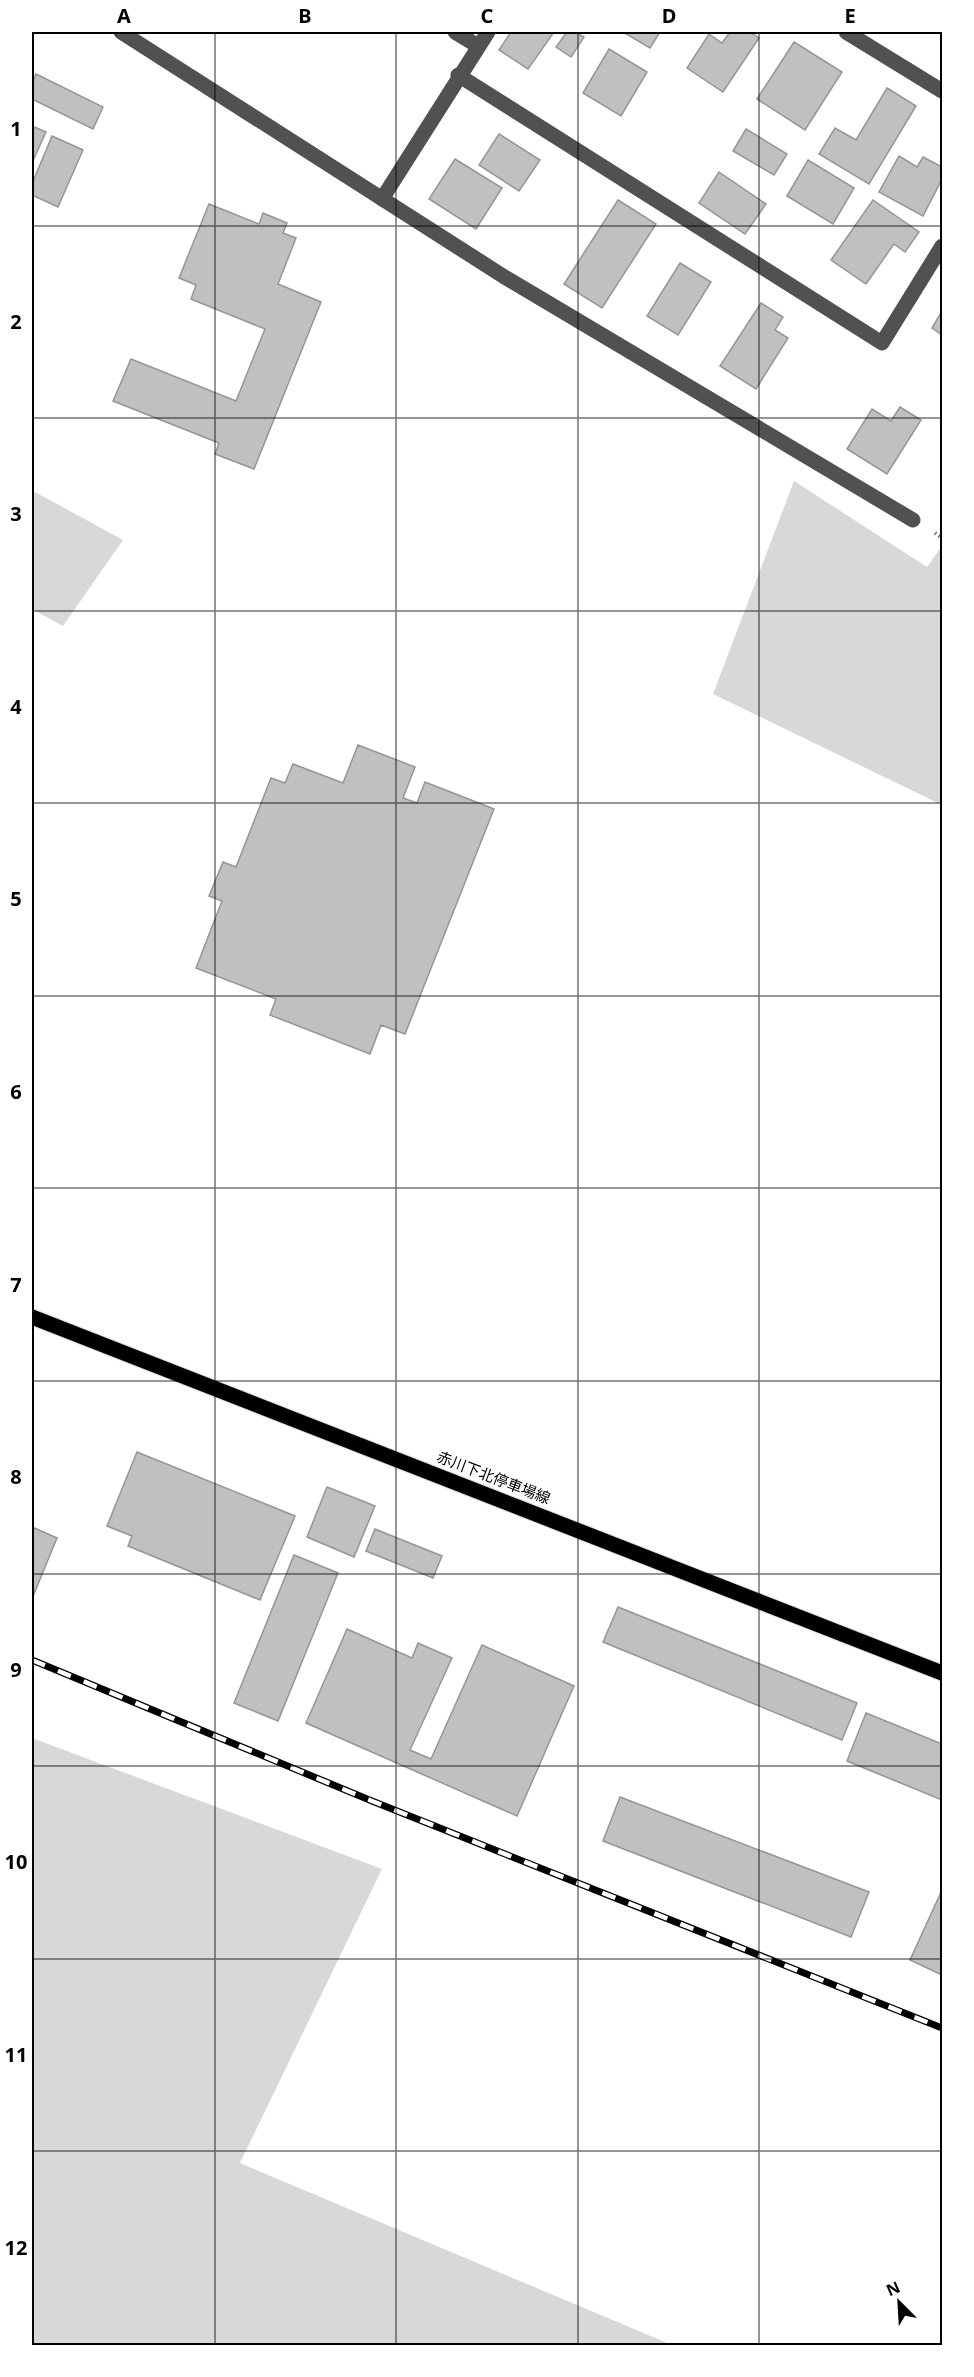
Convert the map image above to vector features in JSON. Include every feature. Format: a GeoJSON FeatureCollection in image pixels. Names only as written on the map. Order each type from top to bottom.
{"type":"FeatureCollection","features":[{"type":"Feature","properties":{"kind":"main road","name":"赤川下北停車場線"},"geometry":{"type":"LineString","coordinates":[[32,1317],[942,1673]]}},
{"type":"Feature","properties":{"kind":"street"},"geometry":{"type":"LineString","coordinates":[[121,32],[503,276],[914,520]]}},
{"type":"Feature","properties":{"kind":"street"},"geometry":{"type":"LineString","coordinates":[[455,32],[478,46]]}},
{"type":"Feature","properties":{"kind":"street"},"geometry":{"type":"LineString","coordinates":[[382,199],[458,75],[488,32]]}},
{"type":"Feature","properties":{"kind":"street"},"geometry":{"type":"LineString","coordinates":[[846,32],[942,91]]}},
{"type":"Feature","properties":{"kind":"street"},"geometry":{"type":"LineString","coordinates":[[458,75],[882,343],[942,246]]}},
{"type":"Feature","properties":{"kind":"shaded area"},"geometry":{"type":"Polygon","coordinates":[[[794,481],[927,567],[942,546],[942,805],[713,694],[794,481]]]}},
{"type":"Feature","properties":{"kind":"shaded area"},"geometry":{"type":"Polygon","coordinates":[[[35,492],[123,540],[63,626],[32,609],[32,499],[35,492]]]}},
{"type":"Feature","properties":{"kind":"shaded area"},"geometry":{"type":"Polygon","coordinates":[[[32,1738],[382,1869],[240,2163],[672,2345],[32,2345],[32,1738]]]}},
{"type":"Feature","properties":{"kind":"building"},"geometry":{"type":"Polygon","coordinates":[[[511,32],[554,32],[528,69],[499,50],[511,32]]]}},
{"type":"Feature","properties":{"kind":"building"},"geometry":{"type":"Polygon","coordinates":[[[567,32],[575,32],[584,37],[571,57],[556,47],[567,32]]]}},
{"type":"Feature","properties":{"kind":"building"},"geometry":{"type":"Polygon","coordinates":[[[623,32],[660,32],[650,48],[623,32]]]}},
{"type":"Feature","properties":{"kind":"building"},"geometry":{"type":"Polygon","coordinates":[[[730,32],[750,32],[759,38],[723,92],[687,68],[709,34],[722,43],[730,32]]]}},
{"type":"Feature","properties":{"kind":"building"},"geometry":{"type":"Polygon","coordinates":[[[794,42],[842,72],[805,130],[757,99],[794,42]]]}},
{"type":"Feature","properties":{"kind":"building"},"geometry":{"type":"Polygon","coordinates":[[[609,49],[647,72],[621,116],[583,93],[609,49]]]}},
{"type":"Feature","properties":{"kind":"building"},"geometry":{"type":"Polygon","coordinates":[[[36,74],[103,107],[93,129],[32,99],[32,83],[36,74]]]}},
{"type":"Feature","properties":{"kind":"building"},"geometry":{"type":"Polygon","coordinates":[[[887,88],[916,106],[869,184],[819,154],[835,128],[856,140],[887,88]]]}},
{"type":"Feature","properties":{"kind":"building"},"geometry":{"type":"Polygon","coordinates":[[[32,126],[46,132],[32,163],[32,126]]]}},
{"type":"Feature","properties":{"kind":"building"},"geometry":{"type":"Polygon","coordinates":[[[746,129],[787,154],[774,175],[733,151],[746,129]]]}},
{"type":"Feature","properties":{"kind":"building"},"geometry":{"type":"Polygon","coordinates":[[[499,134],[540,160],[519,191],[479,165],[499,134]]]}},
{"type":"Feature","properties":{"kind":"building"},"geometry":{"type":"Polygon","coordinates":[[[52,136],[83,150],[58,207],[32,195],[32,184],[52,136]]]}},
{"type":"Feature","properties":{"kind":"building"},"geometry":{"type":"Polygon","coordinates":[[[899,156],[917,167],[923,157],[942,167],[942,179],[923,216],[879,192],[899,156]]]}},
{"type":"Feature","properties":{"kind":"building"},"geometry":{"type":"Polygon","coordinates":[[[455,159],[502,188],[476,229],[429,199],[455,159]]]}},
{"type":"Feature","properties":{"kind":"building"},"geometry":{"type":"Polygon","coordinates":[[[808,160],[854,188],[833,224],[787,196],[808,160]]]}},
{"type":"Feature","properties":{"kind":"building"},"geometry":{"type":"Polygon","coordinates":[[[719,172],[766,204],[745,234],[699,203],[719,172]]]}},
{"type":"Feature","properties":{"kind":"building"},"geometry":{"type":"Polygon","coordinates":[[[618,200],[656,224],[602,308],[564,284],[618,200]]]}},
{"type":"Feature","properties":{"kind":"building"},"geometry":{"type":"Polygon","coordinates":[[[873,200],[919,232],[905,252],[894,244],[866,284],[831,260],[873,200]]]}},
{"type":"Feature","properties":{"kind":"building"},"geometry":{"type":"Polygon","coordinates":[[[209,204],[259,224],[263,213],[287,223],[283,233],[296,238],[278,284],[321,302],[254,469],[215,454],[219,443],[113,401],[131,359],[236,401],[265,329],[191,299],[196,285],[179,278],[209,204]]]}},
{"type":"Feature","properties":{"kind":"building"},"geometry":{"type":"Polygon","coordinates":[[[680,263],[711,282],[678,335],[647,316],[680,263]]]}},
{"type":"Feature","properties":{"kind":"building"},"geometry":{"type":"Polygon","coordinates":[[[761,303],[783,317],[775,330],[788,338],[756,389],[720,366],[761,303]]]}},
{"type":"Feature","properties":{"kind":"building"},"geometry":{"type":"Polygon","coordinates":[[[942,311],[942,335],[932,328],[942,311]]]}},
{"type":"Feature","properties":{"kind":"building"},"geometry":{"type":"Polygon","coordinates":[[[900,407],[921,420],[887,474],[847,449],[872,409],[891,421],[900,407]]]}},
{"type":"Feature","properties":{"kind":"building"},"geometry":{"type":"Polygon","coordinates":[[[358,745],[415,767],[403,798],[417,803],[425,782],[494,809],[405,1034],[381,1025],[370,1054],[270,1015],[276,999],[196,968],[222,901],[209,896],[223,862],[236,867],[271,778],[285,783],[293,764],[343,783],[358,745]]]}},
{"type":"Feature","properties":{"kind":"building"},"geometry":{"type":"Polygon","coordinates":[[[137,1452],[295,1516],[260,1600],[128,1546],[132,1536],[107,1526],[137,1452]]]}},
{"type":"Feature","properties":{"kind":"building"},"geometry":{"type":"Polygon","coordinates":[[[327,1487],[375,1506],[354,1557],[307,1537],[327,1487]]]}},
{"type":"Feature","properties":{"kind":"building"},"geometry":{"type":"Polygon","coordinates":[[[32,1527],[57,1538],[34,1594],[32,1593],[32,1527]]]}},
{"type":"Feature","properties":{"kind":"building"},"geometry":{"type":"Polygon","coordinates":[[[375,1529],[442,1556],[433,1578],[366,1551],[375,1529]]]}},
{"type":"Feature","properties":{"kind":"building"},"geometry":{"type":"Polygon","coordinates":[[[294,1555],[338,1573],[278,1721],[234,1703],[294,1555]]]}},
{"type":"Feature","properties":{"kind":"building"},"geometry":{"type":"Polygon","coordinates":[[[618,1607],[857,1703],[842,1740],[603,1642],[618,1607]]]}},
{"type":"Feature","properties":{"kind":"building"},"geometry":{"type":"Polygon","coordinates":[[[347,1629],[412,1658],[418,1643],[452,1658],[410,1750],[431,1759],[482,1645],[574,1686],[517,1816],[306,1723],[347,1629]]]}},
{"type":"Feature","properties":{"kind":"building"},"geometry":{"type":"Polygon","coordinates":[[[866,1713],[942,1744],[942,1800],[847,1761],[866,1713]]]}},
{"type":"Feature","properties":{"kind":"building"},"geometry":{"type":"Polygon","coordinates":[[[620,1797],[869,1892],[851,1937],[603,1841],[620,1797]]]}},
{"type":"Feature","properties":{"kind":"building"},"geometry":{"type":"Polygon","coordinates":[[[942,1890],[942,1975],[910,1960],[942,1890]]]}},
{"type":"Feature","properties":{"kind":"railway"},"geometry":{"type":"LineString","coordinates":[[32,1660],[372,1801],[942,2028]]}}]}
